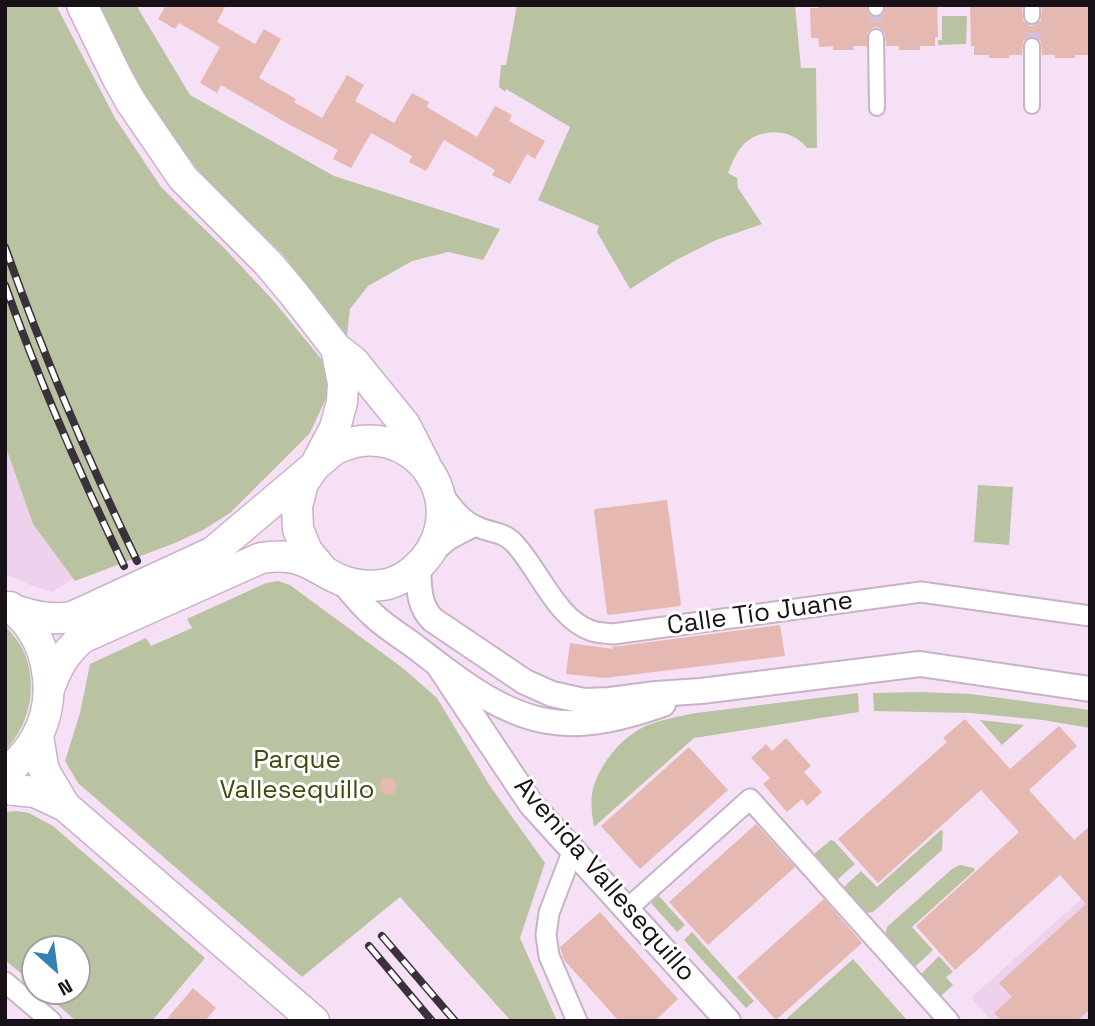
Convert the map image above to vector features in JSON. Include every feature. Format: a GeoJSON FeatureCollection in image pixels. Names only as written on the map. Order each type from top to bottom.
{"type":"FeatureCollection","features":[{"type":"Feature","properties":{"kind":"main road"},"geometry":{"type":"LineString","coordinates":[[49,689],[57,668],[69,649],[82,638],[248,562],[276,555],[297,558],[332,575],[365,586],[388,584],[409,574],[422,562],[439,536],[443,512],[432,477],[405,425],[353,361],[336,348],[268,264],[183,178],[124,91],[82,5]]}},
{"type":"Feature","properties":{"kind":"main road"},"geometry":{"type":"LineString","coordinates":[[332,575],[307,551],[298,529],[297,506],[303,483],[335,428],[342,402],[344,383],[336,348]]}},
{"type":"Feature","properties":{"kind":"main road"},"geometry":{"type":"LineString","coordinates":[[10,607],[36,618],[57,620],[72,617],[213,552],[335,449],[359,441],[384,442],[407,450],[432,477]]}},
{"type":"Feature","properties":{"kind":"main road"},"geometry":{"type":"LineString","coordinates":[[5,773],[24,756],[38,736],[46,713],[49,689],[47,667],[40,646],[29,626],[10,607]]}},
{"type":"Feature","properties":{"kind":"main road"},"geometry":{"type":"LineString","coordinates":[[38,736],[43,767],[65,806]]}},
{"type":"Feature","properties":{"kind":"main road"},"geometry":{"type":"LineString","coordinates":[[5,789],[35,792],[65,806],[314,1021]]}},
{"type":"Feature","properties":{"kind":"street"},"geometry":{"type":"LineString","coordinates":[[876,37],[877,108]]}},
{"type":"Feature","properties":{"kind":"street"},"geometry":{"type":"LineString","coordinates":[[1032,46],[1032,106]]}},
{"type":"Feature","properties":{"kind":"street","name":"Calle Tío Juane"},"geometry":{"type":"LineString","coordinates":[[432,477],[454,510],[475,526],[498,532],[514,542],[561,607],[574,621],[592,631],[613,634],[921,592],[1090,616]]}},
{"type":"Feature","properties":{"kind":"street"},"geometry":{"type":"LineString","coordinates":[[475,526],[450,540],[422,562],[419,591],[422,605],[427,615],[524,682],[552,694],[584,701],[610,700],[920,664],[1090,689]]}},
{"type":"Feature","properties":{"kind":"street"},"geometry":{"type":"LineString","coordinates":[[332,575],[371,613],[439,666],[499,705],[523,715],[572,723],[609,720],[701,691]]}},
{"type":"Feature","properties":{"kind":"street","name":"Avenida Vallesequillo"},"geometry":{"type":"LineString","coordinates":[[439,666],[531,804],[728,1021]]}},
{"type":"Feature","properties":{"kind":"street"},"geometry":{"type":"LineString","coordinates":[[627,909],[750,799],[949,1021]]}},
{"type":"Feature","properties":{"kind":"street"},"geometry":{"type":"LineString","coordinates":[[573,850],[548,913],[546,935],[549,956],[577,1021]]}},
{"type":"Feature","properties":{"kind":"street"},"geometry":{"type":"LineString","coordinates":[[5,982],[51,1021]]}},
{"type":"Feature","properties":{"kind":"shaded area"},"geometry":{"type":"Polygon","coordinates":[[[5,445],[33,524],[77,577],[52,592],[5,574],[5,445]]]}},
{"type":"Feature","properties":{"kind":"shaded area"},"geometry":{"type":"Polygon","coordinates":[[[1090,891],[1090,1021],[991,1021],[971,998],[1090,891]]]}},
{"type":"Feature","properties":{"kind":"green space"},"geometry":{"type":"Polygon","coordinates":[[[5,5],[56,5],[115,118],[161,187],[272,299],[327,366],[329,392],[310,433],[230,513],[175,543],[75,581],[33,524],[5,445],[5,5]]]}},
{"type":"Feature","properties":{"kind":"green space"},"geometry":{"type":"Polygon","coordinates":[[[98,5],[136,5],[190,95],[334,176],[500,229],[483,260],[448,252],[412,261],[368,286],[350,309],[347,335],[280,251],[206,180],[189,158],[151,107],[98,5]]]}},
{"type":"Feature","properties":{"kind":"green space"},"geometry":{"type":"Polygon","coordinates":[[[517,5],[795,5],[801,68],[816,68],[817,148],[807,148],[794,137],[778,132],[760,134],[745,143],[728,173],[737,178],[738,188],[762,224],[716,240],[676,260],[630,289],[597,232],[599,226],[538,200],[570,127],[499,87],[501,65],[506,65],[517,5]]]}},
{"type":"Feature","properties":{"kind":"green space"},"geometry":{"type":"Polygon","coordinates":[[[942,16],[967,16],[966,44],[938,45],[938,40],[942,40],[942,16]]]}},
{"type":"Feature","properties":{"kind":"green space"},"geometry":{"type":"Polygon","coordinates":[[[978,485],[1013,487],[1009,545],[974,542],[978,485]]]}},
{"type":"Feature","properties":{"kind":"green space","name":"Parque Vallesequillo"},"geometry":{"type":"Polygon","coordinates":[[[278,581],[290,585],[404,669],[437,698],[490,786],[545,863],[520,938],[557,1021],[511,1021],[400,897],[302,977],[78,783],[65,761],[80,713],[90,664],[146,638],[151,646],[192,628],[187,619],[266,583],[278,581]]]}},
{"type":"Feature","properties":{"kind":"green space"},"geometry":{"type":"Polygon","coordinates":[[[5,625],[22,648],[31,689],[30,702],[21,728],[5,751],[5,625]]]}},
{"type":"Feature","properties":{"kind":"green space"},"geometry":{"type":"Polygon","coordinates":[[[858,693],[859,712],[694,738],[594,827],[593,789],[601,769],[621,743],[648,725],[696,713],[858,693]]]}},
{"type":"Feature","properties":{"kind":"green space"},"geometry":{"type":"Polygon","coordinates":[[[873,693],[971,694],[1090,710],[1090,728],[1043,720],[970,713],[874,711],[873,693]]]}},
{"type":"Feature","properties":{"kind":"green space"},"geometry":{"type":"Polygon","coordinates":[[[980,720],[1024,725],[1002,745],[980,720]]]}},
{"type":"Feature","properties":{"kind":"green space"},"geometry":{"type":"Polygon","coordinates":[[[5,812],[29,813],[53,826],[205,958],[152,1021],[76,1021],[58,1005],[91,1005],[91,935],[21,935],[21,973],[5,960],[5,812]]]}},
{"type":"Feature","properties":{"kind":"green space"},"geometry":{"type":"Polygon","coordinates":[[[941,830],[942,850],[873,912],[866,913],[843,888],[861,871],[877,887],[941,830]]]}},
{"type":"Feature","properties":{"kind":"green space"},"geometry":{"type":"Polygon","coordinates":[[[831,840],[855,864],[836,881],[815,855],[831,840]]]}},
{"type":"Feature","properties":{"kind":"green space"},"geometry":{"type":"Polygon","coordinates":[[[960,865],[975,870],[912,927],[933,950],[915,967],[885,935],[887,927],[952,869],[960,865]]]}},
{"type":"Feature","properties":{"kind":"green space"},"geometry":{"type":"Polygon","coordinates":[[[659,896],[685,925],[677,932],[651,903],[659,896]]]}},
{"type":"Feature","properties":{"kind":"green space"},"geometry":{"type":"Polygon","coordinates":[[[692,932],[754,1001],[746,1008],[684,940],[692,932]]]}},
{"type":"Feature","properties":{"kind":"green space"},"geometry":{"type":"Polygon","coordinates":[[[939,956],[953,972],[946,977],[953,985],[941,996],[921,974],[939,956]]]}},
{"type":"Feature","properties":{"kind":"green space"},"geometry":{"type":"Polygon","coordinates":[[[853,959],[906,1019],[904,1021],[784,1021],[853,959]]]}},
{"type":"Feature","properties":{"kind":"building"},"geometry":{"type":"Polygon","coordinates":[[[166,5],[226,5],[217,22],[255,44],[264,29],[281,39],[259,78],[296,99],[294,102],[322,118],[347,75],[364,85],[355,101],[394,123],[412,93],[429,102],[427,107],[477,137],[495,106],[512,115],[509,121],[545,141],[535,159],[527,154],[510,184],[492,175],[495,170],[444,140],[426,171],[409,162],[412,156],[371,133],[351,168],[333,159],[338,150],[221,85],[217,93],[200,83],[220,47],[179,23],[175,29],[158,19],[166,5]]]}},
{"type":"Feature","properties":{"kind":"building"},"geometry":{"type":"Polygon","coordinates":[[[818,5],[866,5],[868,13],[875,18],[884,13],[886,5],[937,5],[938,37],[935,37],[935,46],[920,46],[920,50],[899,50],[899,46],[886,46],[885,33],[875,27],[867,33],[867,46],[853,46],[854,50],[833,50],[833,46],[819,47],[818,38],[811,38],[810,8],[818,8],[818,5]]]}},
{"type":"Feature","properties":{"kind":"building"},"geometry":{"type":"Polygon","coordinates":[[[970,5],[1022,7],[1023,20],[1031,26],[1041,20],[1042,7],[1090,7],[1090,55],[1055,58],[1055,55],[1042,55],[1041,42],[1031,36],[1023,42],[1022,55],[989,58],[989,55],[974,55],[974,46],[971,46],[970,5]]]}},
{"type":"Feature","properties":{"kind":"building"},"geometry":{"type":"Polygon","coordinates":[[[667,500],[680,606],[607,614],[595,509],[667,500]]]}},
{"type":"Feature","properties":{"kind":"building"},"geometry":{"type":"Polygon","coordinates":[[[780,625],[785,656],[605,678],[566,674],[570,643],[613,649],[612,647],[780,625]]]}},
{"type":"Feature","properties":{"kind":"building"},"geometry":{"type":"Polygon","coordinates":[[[965,719],[1010,769],[1059,726],[1077,746],[1029,790],[1074,840],[1090,826],[1090,1009],[1077,1021],[1002,1021],[994,1013],[1012,997],[999,983],[1086,904],[1060,875],[955,970],[916,926],[1019,832],[981,790],[878,883],[838,839],[947,742],[943,738],[965,719]]]}},
{"type":"Feature","properties":{"kind":"building"},"geometry":{"type":"Polygon","coordinates":[[[786,738],[811,766],[804,772],[822,792],[807,806],[802,799],[787,812],[763,784],[770,778],[751,758],[766,744],[772,751],[786,738]]]}},
{"type":"Feature","properties":{"kind":"building"},"geometry":{"type":"Polygon","coordinates":[[[689,747],[728,790],[640,869],[601,826],[689,747]]]}},
{"type":"Feature","properties":{"kind":"building"},"geometry":{"type":"Polygon","coordinates":[[[392,778],[397,785],[394,794],[384,795],[379,788],[382,779],[392,778]]]}},
{"type":"Feature","properties":{"kind":"building"},"geometry":{"type":"Polygon","coordinates":[[[756,824],[795,867],[708,945],[669,902],[756,824]]]}},
{"type":"Feature","properties":{"kind":"building"},"geometry":{"type":"Polygon","coordinates":[[[824,899],[862,943],[776,1020],[737,977],[824,899]]]}},
{"type":"Feature","properties":{"kind":"building"},"geometry":{"type":"Polygon","coordinates":[[[600,912],[678,999],[655,1021],[619,1021],[564,960],[560,947],[600,912]]]}},
{"type":"Feature","properties":{"kind":"building"},"geometry":{"type":"Polygon","coordinates":[[[193,988],[216,1008],[205,1021],[165,1021],[193,988]]]}},
{"type":"Feature","properties":{"kind":"tunnel"},"geometry":{"type":"LineString","coordinates":[[876,8],[876,37]]}},
{"type":"Feature","properties":{"kind":"tunnel"},"geometry":{"type":"LineString","coordinates":[[1032,16],[1032,46]]}},
{"type":"Feature","properties":{"kind":"railway"},"geometry":{"type":"LineString","coordinates":[[5,247],[66,406],[137,561]]}},
{"type":"Feature","properties":{"kind":"railway"},"geometry":{"type":"LineString","coordinates":[[5,285],[61,427],[124,566]]}},
{"type":"Feature","properties":{"kind":"railway"},"geometry":{"type":"LineString","coordinates":[[382,936],[455,1021]]}},
{"type":"Feature","properties":{"kind":"railway"},"geometry":{"type":"LineString","coordinates":[[369,946],[432,1021]]}}]}
